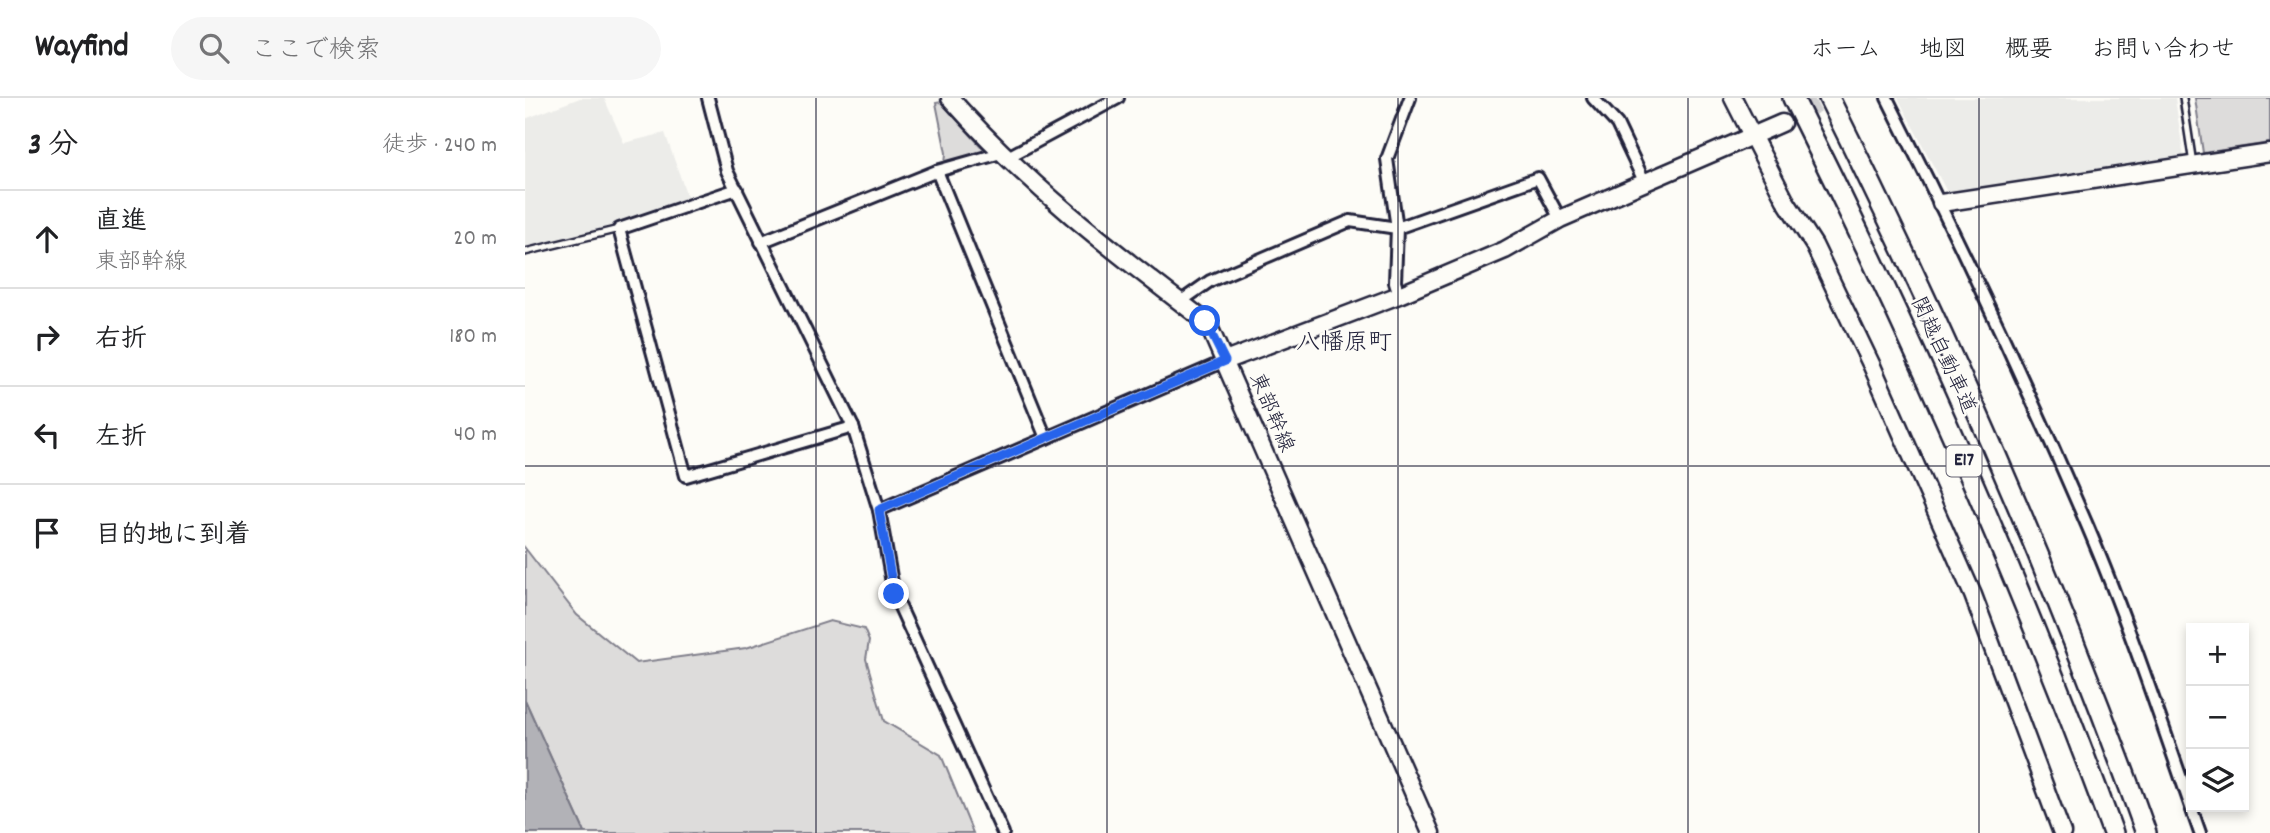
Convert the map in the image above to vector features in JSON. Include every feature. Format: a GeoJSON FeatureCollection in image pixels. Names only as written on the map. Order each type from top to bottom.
{"type":"FeatureCollection","features":[{"type":"Feature","properties":{"kind":"highway","name":"関越自動車道"},"geometry":{"type":"LineString","coordinates":[[1793,98],[1891,300],[1977,491],[2069,712],[2113,833]]}},
{"type":"Feature","properties":{"kind":"highway","name":"関越自動車道"},"geometry":{"type":"LineString","coordinates":[[1829,98],[1958,366],[2015,496],[2099,702],[2146,833]]}},
{"type":"Feature","properties":{"kind":"street"},"geometry":{"type":"LineString","coordinates":[[708,98],[727,171],[853,427],[879,510],[894,594],[1003,833]]}},
{"type":"Feature","properties":{"kind":"street","name":"東部幹線"},"geometry":{"type":"LineString","coordinates":[[950,98],[1004,156],[1099,242],[1205,321],[1225,361],[1431,833]]}},
{"type":"Feature","properties":{"kind":"street"},"geometry":{"type":"LineString","coordinates":[[761,242],[937,171],[1004,156],[1102,102],[1118,98]]}},
{"type":"Feature","properties":{"kind":"street"},"geometry":{"type":"LineString","coordinates":[[1399,295],[1395,282],[1397,228],[1387,159],[1410,98]]}},
{"type":"Feature","properties":{"kind":"street"},"geometry":{"type":"LineString","coordinates":[[1593,98],[1617,124],[1644,181]]}},
{"type":"Feature","properties":{"kind":"street"},"geometry":{"type":"LineString","coordinates":[[1733,98],[1785,200],[1814,245],[1883,392],[1973,595],[2062,833]]}},
{"type":"Feature","properties":{"kind":"street"},"geometry":{"type":"LineString","coordinates":[[1887,98],[1941,203],[2087,526],[2148,682],[2200,833]]}},
{"type":"Feature","properties":{"kind":"street"},"geometry":{"type":"LineString","coordinates":[[879,510],[1225,361],[1399,295],[1505,250],[1560,219],[1782,123]]}},
{"type":"Feature","properties":{"kind":"street"},"geometry":{"type":"LineString","coordinates":[[1941,203],[2270,153]]}},
{"type":"Feature","properties":{"kind":"street"},"geometry":{"type":"LineString","coordinates":[[937,171],[1046,438]]}},
{"type":"Feature","properties":{"kind":"street"},"geometry":{"type":"LineString","coordinates":[[1180,303],[1210,281],[1350,221],[1397,228],[1538,178],[1560,219]]}},
{"type":"Feature","properties":{"kind":"street"},"geometry":{"type":"LineString","coordinates":[[737,189],[619,229],[686,476],[853,427]]}},
{"type":"Feature","properties":{"kind":"lane"},"geometry":{"type":"LineString","coordinates":[[2183,98],[2193,166]]}},
{"type":"Feature","properties":{"kind":"lane"},"geometry":{"type":"LineString","coordinates":[[525,252],[619,229]]}},
{"type":"Feature","properties":{"kind":"shaded area"},"geometry":{"type":"Polygon","coordinates":[[[580,98],[604,98],[624,143],[665,133],[688,199],[600,229],[525,249],[525,119],[580,98]]]}},
{"type":"Feature","properties":{"kind":"shaded area"},"geometry":{"type":"Polygon","coordinates":[[[1898,98],[2175,98],[2184,159],[1947,192],[1898,98]]]}},
{"type":"Feature","properties":{"kind":"shaded area"},"geometry":{"type":"Polygon","coordinates":[[[2195,98],[2270,98],[2270,143],[2203,153],[2195,98]]]}},
{"type":"Feature","properties":{"kind":"shaded area"},"geometry":{"type":"Polygon","coordinates":[[[941,102],[987,153],[945,164],[946,153],[936,103],[941,102]]]}},
{"type":"Feature","properties":{"kind":"shaded area"},"geometry":{"type":"Polygon","coordinates":[[[525,548],[577,615],[636,663],[746,648],[830,621],[864,629],[869,641],[866,659],[884,721],[941,755],[973,833],[585,833],[525,700],[525,548]]]}},
{"type":"Feature","properties":{"kind":"shaded area"},"geometry":{"type":"Polygon","coordinates":[[[525,700],[585,833],[525,833],[525,700]]]}},
{"type":"Feature","properties":{"kind":"tunnel"},"geometry":{"type":"LineString","coordinates":[[1782,123],[1829,98]]}},
{"type":"Feature","properties":{"kind":"district","name":"八幡原町"},"geometry":{"type":"Point","coordinates":[1344,344]}},
{"type":"Feature","properties":{"kind":"route"},"geometry":{"type":"LineString","coordinates":[[894,594],[879,510],[1225,361],[1205,321]]}}]}
